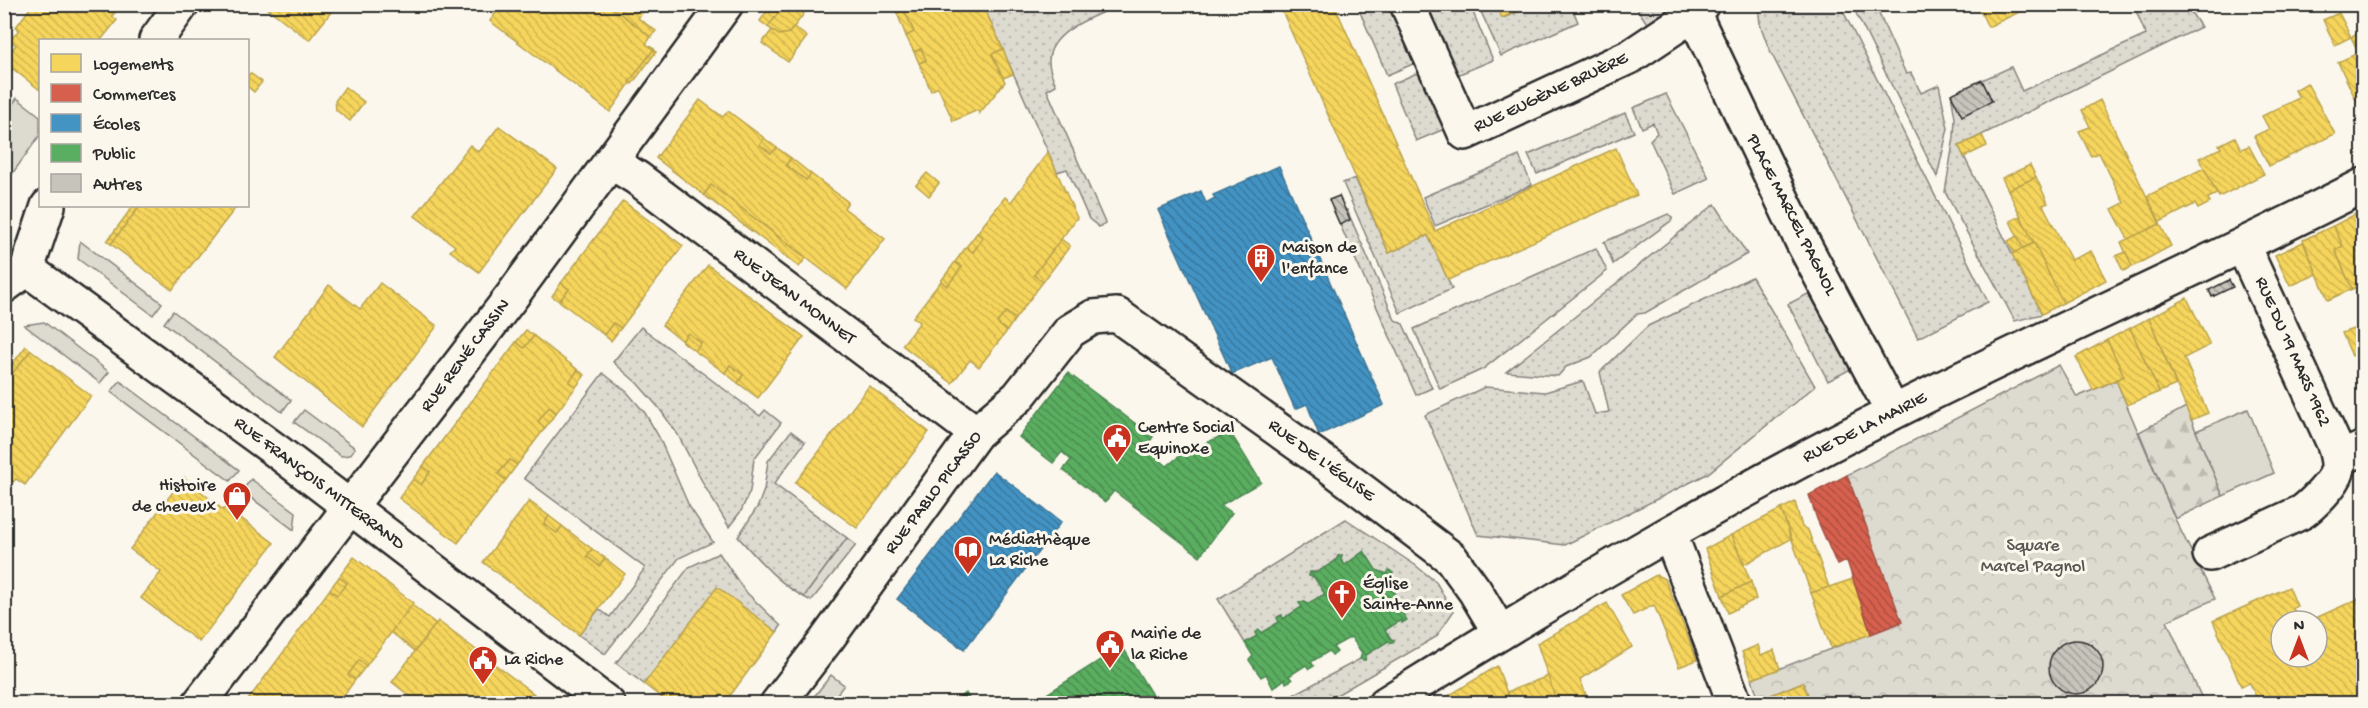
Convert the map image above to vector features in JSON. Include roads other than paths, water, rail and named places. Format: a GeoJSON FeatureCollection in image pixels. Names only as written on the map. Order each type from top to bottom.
{"type":"FeatureCollection","features":[{"type":"Feature","properties":{"kind":"street"},"geometry":{"type":"LineString","coordinates":[[157,39],[182,4]]}},
{"type":"Feature","properties":{"kind":"street","name":"RUE RENÉ CASSIN"},"geometry":{"type":"LineString","coordinates":[[199,704],[611,162],[726,4]]}},
{"type":"Feature","properties":{"kind":"street","name":"RUE EUGÈNE BRUÈRE"},"geometry":{"type":"LineString","coordinates":[[1407,4],[1465,133],[1631,56],[1698,9]]}},
{"type":"Feature","properties":{"kind":"street","name":"PLACE MARCEL PAGNOL"},"geometry":{"type":"LineString","coordinates":[[1698,9],[1802,241],[1893,412]]}},
{"type":"Feature","properties":{"kind":"street","name":"RUE JEAN MONNET"},"geometry":{"type":"LineString","coordinates":[[611,162],[637,178],[976,433]]}},
{"type":"Feature","properties":{"kind":"street","name":"RUE DE LA MAIRIE"},"geometry":{"type":"LineString","coordinates":[[1385,704],[1500,633],[1740,493],[2026,345],[2243,246],[2364,185]]}},
{"type":"Feature","properties":{"kind":"street"},"geometry":{"type":"LineString","coordinates":[[16,277],[48,207]]}},
{"type":"Feature","properties":{"kind":"street","name":"RUE DU 19 MARS 1962"},"geometry":{"type":"LineString","coordinates":[[2211,554],[2311,506],[2351,454],[2334,444],[2243,246]]}},
{"type":"Feature","properties":{"kind":"street","name":"RUE FRANÇOIS MITTERRAND"},"geometry":{"type":"LineString","coordinates":[[16,277],[350,508],[608,704]]}},
{"type":"Feature","properties":{"kind":"street","name":"RUE PABLO PICASSO"},"geometry":{"type":"LineString","coordinates":[[777,704],[827,639],[976,433],[1018,397],[1071,331],[1093,318],[1117,315]]}},
{"type":"Feature","properties":{"kind":"street","name":"RUE DE L'ÉGLISE"},"geometry":{"type":"LineString","coordinates":[[1117,315],[1332,468],[1451,558],[1475,591],[1500,633]]}},
{"type":"Feature","properties":{"kind":"street"},"geometry":{"type":"LineString","coordinates":[[1670,534],[1735,704]]}},
{"type":"Feature","properties":{"kind":"place","name":"Maison de l'enfance"},"geometry":{"type":"Point","coordinates":[1261,284]}},
{"type":"Feature","properties":{"kind":"place","name":"Centre Social Equinoxe"},"geometry":{"type":"Point","coordinates":[1117,464]}},
{"type":"Feature","properties":{"kind":"place","name":"Histoire de cheveux"},"geometry":{"type":"Point","coordinates":[237,522]}},
{"type":"Feature","properties":{"kind":"place","name":"Médiathèque La Riche"},"geometry":{"type":"Point","coordinates":[968,576]}},
{"type":"Feature","properties":{"kind":"place","name":"Église Sainte-Anne"},"geometry":{"type":"Point","coordinates":[1342,620]}},
{"type":"Feature","properties":{"kind":"place","name":"Mairie de la Riche"},"geometry":{"type":"Point","coordinates":[1110,670]}},
{"type":"Feature","properties":{"kind":"place","name":"La Riche"},"geometry":{"type":"Point","coordinates":[483,686]}},
{"type":"Feature","properties":{"kind":"park label","name":"Square Marcel Pagnol"},"geometry":{"type":"Point","coordinates":[2033,556]}}]}
